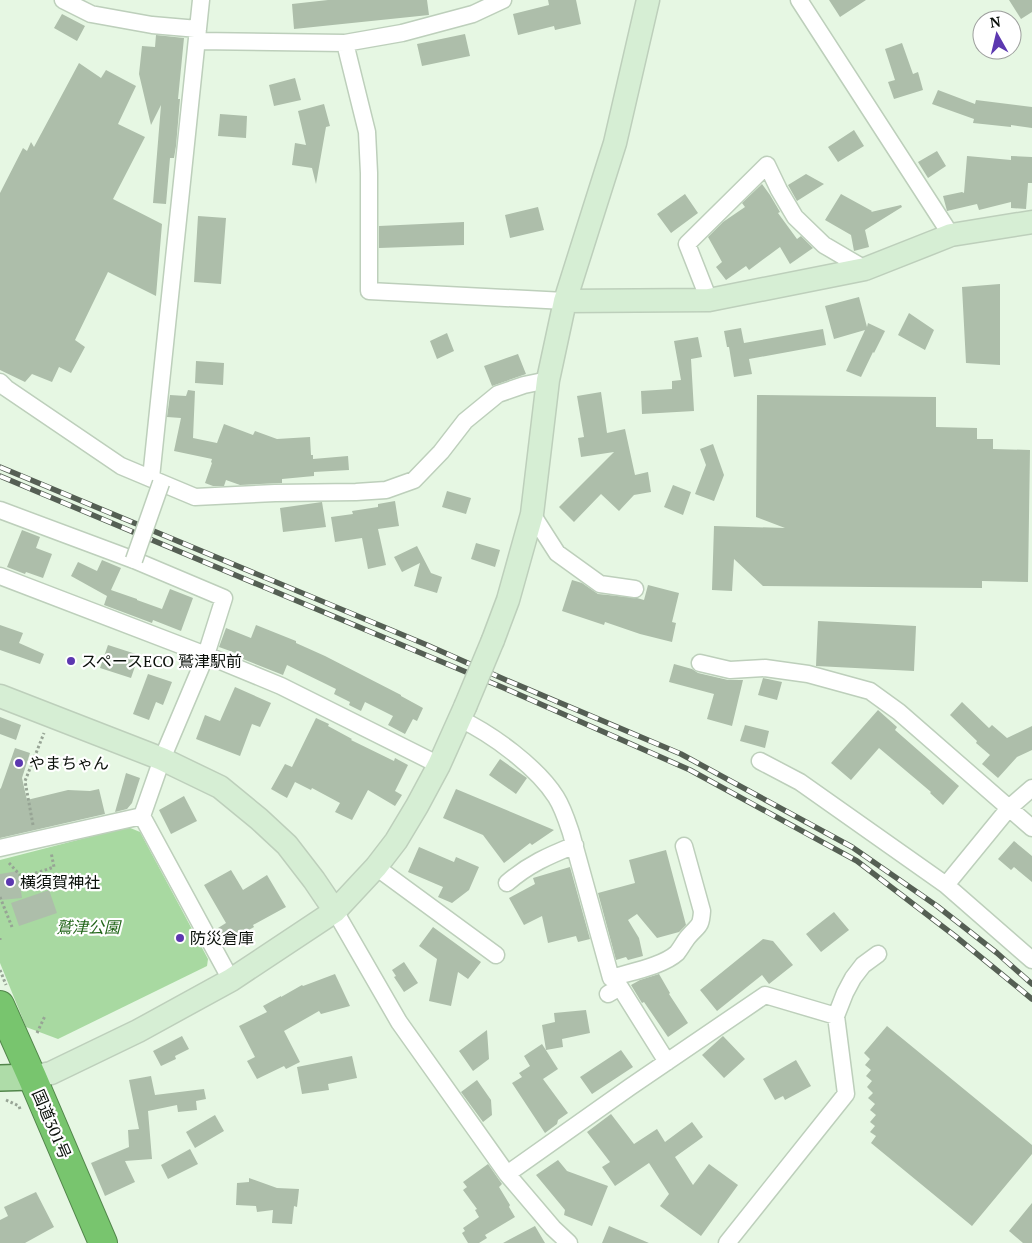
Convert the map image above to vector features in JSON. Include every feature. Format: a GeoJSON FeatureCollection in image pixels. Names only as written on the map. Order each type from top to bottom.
{"type":"FeatureCollection","features":[{"type":"Feature","properties":{"kind":"highway","name":"国道301号"},"geometry":{"type":"LineString","coordinates":[[0,1005],[103,1243]]}},
{"type":"Feature","properties":{"kind":"main road"},"geometry":{"type":"LineString","coordinates":[[0,1078],[32,1077]]}},
{"type":"Feature","properties":{"kind":"street"},"geometry":{"type":"LineString","coordinates":[[62,0],[91,14],[197,35],[345,43],[402,33],[473,14],[502,0]]}},
{"type":"Feature","properties":{"kind":"street"},"geometry":{"type":"LineString","coordinates":[[134,560],[156,481],[201,0]]}},
{"type":"Feature","properties":{"kind":"street"},"geometry":{"type":"LineString","coordinates":[[32,1077],[50,1073],[138,1031],[232,980],[335,911],[376,867],[396,841],[417,806],[439,765],[463,713],[508,600],[532,514],[548,380],[565,301],[614,143],[648,0]]}},
{"type":"Feature","properties":{"kind":"street"},"geometry":{"type":"LineString","coordinates":[[799,0],[951,235]]}},
{"type":"Feature","properties":{"kind":"street"},"geometry":{"type":"LineString","coordinates":[[345,43],[367,132],[369,291],[565,301],[709,300],[865,268],[951,235],[1032,222]]}},
{"type":"Feature","properties":{"kind":"street"},"geometry":{"type":"LineString","coordinates":[[709,300],[687,244],[767,165],[795,217],[824,245],[865,268]]}},
{"type":"Feature","properties":{"kind":"street"},"geometry":{"type":"LineString","coordinates":[[0,382],[6,388],[121,466],[195,497],[386,490],[414,480],[441,452],[465,421],[498,394],[524,385],[548,380]]}},
{"type":"Feature","properties":{"kind":"street"},"geometry":{"type":"LineString","coordinates":[[0,510],[134,560],[224,598],[206,655],[162,760],[142,816],[232,980]]}},
{"type":"Feature","properties":{"kind":"street"},"geometry":{"type":"LineString","coordinates":[[532,514],[557,554],[600,584],[635,589]]}},
{"type":"Feature","properties":{"kind":"street"},"geometry":{"type":"LineString","coordinates":[[0,576],[206,655],[281,686],[439,765]]}},
{"type":"Feature","properties":{"kind":"street"},"geometry":{"type":"LineString","coordinates":[[700,662],[730,670],[765,668],[808,674],[870,691],[899,712],[1032,828]]}},
{"type":"Feature","properties":{"kind":"street"},"geometry":{"type":"LineString","coordinates":[[0,696],[162,760],[220,788],[287,844],[335,911],[399,1022],[507,1174],[553,1228],[569,1243]]}},
{"type":"Feature","properties":{"kind":"street"},"geometry":{"type":"LineString","coordinates":[[463,713],[474,726],[518,758],[544,782],[556,797],[568,822],[575,845],[611,978],[648,968],[671,958],[697,929],[702,920],[702,911],[684,846]]}},
{"type":"Feature","properties":{"kind":"street"},"geometry":{"type":"LineString","coordinates":[[760,761],[800,782],[946,885],[1032,960]]}},
{"type":"Feature","properties":{"kind":"street"},"geometry":{"type":"LineString","coordinates":[[946,885],[1009,808],[1032,788]]}},
{"type":"Feature","properties":{"kind":"street"},"geometry":{"type":"LineString","coordinates":[[4,855],[36,840],[142,816]]}},
{"type":"Feature","properties":{"kind":"street"},"geometry":{"type":"LineString","coordinates":[[507,883],[534,863],[575,845]]}},
{"type":"Feature","properties":{"kind":"street"},"geometry":{"type":"LineString","coordinates":[[376,867],[496,955]]}},
{"type":"Feature","properties":{"kind":"street"},"geometry":{"type":"LineString","coordinates":[[728,1243],[846,1094],[836,1016],[853,978],[863,965],[878,954]]}},
{"type":"Feature","properties":{"kind":"street"},"geometry":{"type":"LineString","coordinates":[[608,994],[620,987],[667,1062]]}},
{"type":"Feature","properties":{"kind":"street"},"geometry":{"type":"LineString","coordinates":[[507,1174],[765,995],[836,1016]]}},
{"type":"Feature","properties":{"kind":"path"},"geometry":{"type":"LineString","coordinates":[[36,840],[25,781],[44,732]]}},
{"type":"Feature","properties":{"kind":"path"},"geometry":{"type":"LineString","coordinates":[[4,855],[21,877],[54,867],[52,855]]}},
{"type":"Feature","properties":{"kind":"path"},"geometry":{"type":"LineString","coordinates":[[0,897],[12,927]]}},
{"type":"Feature","properties":{"kind":"path"},"geometry":{"type":"LineString","coordinates":[[36,1036],[45,1016]]}},
{"type":"Feature","properties":{"kind":"green space","name":"鷲津公園"},"geometry":{"type":"Polygon","coordinates":[[[128,827],[140,832],[208,959],[207,966],[58,1039],[26,1027],[0,963],[0,860],[128,827]]]}},
{"type":"Feature","properties":{"kind":"building"},"geometry":{"type":"Polygon","coordinates":[[[328,0],[427,0],[429,15],[294,29],[292,4],[328,0]]]}},
{"type":"Feature","properties":{"kind":"building"},"geometry":{"type":"Polygon","coordinates":[[[548,0],[576,0],[581,24],[555,30],[554,26],[518,35],[513,14],[549,5],[548,0]]]}},
{"type":"Feature","properties":{"kind":"building"},"geometry":{"type":"Polygon","coordinates":[[[829,0],[866,0],[840,17],[829,0]]]}},
{"type":"Feature","properties":{"kind":"building"},"geometry":{"type":"Polygon","coordinates":[[[1009,0],[1032,0],[1032,12],[1022,18],[1022,10],[1015,10],[1009,0]]]}},
{"type":"Feature","properties":{"kind":"building"},"geometry":{"type":"Polygon","coordinates":[[[62,14],[85,26],[77,41],[54,28],[62,14]]]}},
{"type":"Feature","properties":{"kind":"building"},"geometry":{"type":"Polygon","coordinates":[[[465,34],[470,56],[422,66],[417,44],[465,34]]]}},
{"type":"Feature","properties":{"kind":"building"},"geometry":{"type":"Polygon","coordinates":[[[156,35],[184,38],[176,146],[174,158],[170,158],[166,204],[153,203],[161,105],[151,125],[139,74],[142,46],[155,47],[156,35]]]}},
{"type":"Feature","properties":{"kind":"building"},"geometry":{"type":"Polygon","coordinates":[[[902,43],[913,74],[918,72],[923,90],[894,99],[888,82],[895,80],[885,49],[902,43]]]}},
{"type":"Feature","properties":{"kind":"building"},"geometry":{"type":"Polygon","coordinates":[[[79,63],[101,78],[106,70],[136,86],[118,124],[145,137],[113,199],[162,224],[156,296],[108,272],[75,340],[85,347],[71,373],[59,367],[52,382],[32,374],[25,382],[0,370],[0,193],[23,148],[27,151],[31,142],[34,147],[79,63]]]}},
{"type":"Feature","properties":{"kind":"building"},"geometry":{"type":"Polygon","coordinates":[[[295,78],[301,100],[274,106],[269,85],[295,78]]]}},
{"type":"Feature","properties":{"kind":"building"},"geometry":{"type":"Polygon","coordinates":[[[938,90],[975,104],[976,100],[1032,107],[1032,128],[973,123],[974,119],[932,104],[938,90]]]}},
{"type":"Feature","properties":{"kind":"building"},"geometry":{"type":"Polygon","coordinates":[[[324,104],[330,126],[326,127],[316,184],[312,168],[292,165],[295,143],[306,145],[298,111],[324,104]]]}},
{"type":"Feature","properties":{"kind":"building"},"geometry":{"type":"Polygon","coordinates":[[[220,114],[247,116],[246,138],[218,136],[220,114]]]}},
{"type":"Feature","properties":{"kind":"building"},"geometry":{"type":"Polygon","coordinates":[[[854,130],[864,146],[838,162],[828,147],[854,130]]]}},
{"type":"Feature","properties":{"kind":"building"},"geometry":{"type":"Polygon","coordinates":[[[937,151],[946,166],[928,178],[918,162],[937,151]]]}},
{"type":"Feature","properties":{"kind":"building"},"geometry":{"type":"Polygon","coordinates":[[[967,156],[1011,160],[1011,156],[1032,157],[1032,183],[1028,183],[1026,209],[1011,208],[1011,202],[979,210],[977,204],[947,211],[943,196],[964,193],[967,156]]]}},
{"type":"Feature","properties":{"kind":"building"},"geometry":{"type":"Polygon","coordinates":[[[806,174],[824,184],[797,201],[788,185],[806,174]]]}},
{"type":"Feature","properties":{"kind":"building"},"geometry":{"type":"Polygon","coordinates":[[[762,184],[780,212],[778,213],[797,239],[801,236],[813,248],[790,264],[780,247],[749,270],[746,266],[726,280],[716,267],[722,262],[708,237],[723,222],[745,207],[742,203],[762,184]]]}},
{"type":"Feature","properties":{"kind":"building"},"geometry":{"type":"Polygon","coordinates":[[[685,194],[698,213],[671,233],[657,214],[685,194]]]}},
{"type":"Feature","properties":{"kind":"building"},"geometry":{"type":"Polygon","coordinates":[[[841,194],[871,212],[901,205],[902,207],[865,230],[869,247],[854,251],[851,235],[825,220],[841,194]]]}},
{"type":"Feature","properties":{"kind":"building"},"geometry":{"type":"Polygon","coordinates":[[[538,207],[544,230],[510,238],[505,215],[538,207]]]}},
{"type":"Feature","properties":{"kind":"building"},"geometry":{"type":"Polygon","coordinates":[[[198,216],[226,218],[221,284],[194,282],[198,216]]]}},
{"type":"Feature","properties":{"kind":"building"},"geometry":{"type":"Polygon","coordinates":[[[464,222],[464,245],[379,248],[379,226],[464,222]]]}},
{"type":"Feature","properties":{"kind":"building"},"geometry":{"type":"Polygon","coordinates":[[[1000,284],[1000,365],[966,363],[962,287],[1000,284]]]}},
{"type":"Feature","properties":{"kind":"building"},"geometry":{"type":"Polygon","coordinates":[[[859,297],[867,327],[868,323],[885,331],[861,377],[846,371],[865,330],[834,339],[825,306],[859,297]]]}},
{"type":"Feature","properties":{"kind":"building"},"geometry":{"type":"Polygon","coordinates":[[[909,313],[934,330],[925,350],[898,335],[909,313]]]}},
{"type":"Feature","properties":{"kind":"building"},"geometry":{"type":"Polygon","coordinates":[[[741,328],[744,343],[823,329],[826,345],[749,359],[752,374],[734,377],[724,331],[741,328]]]}},
{"type":"Feature","properties":{"kind":"building"},"geometry":{"type":"Polygon","coordinates":[[[447,333],[454,351],[437,359],[430,341],[447,333]]]}},
{"type":"Feature","properties":{"kind":"building"},"geometry":{"type":"Polygon","coordinates":[[[698,337],[702,357],[691,359],[694,411],[642,414],[641,391],[672,389],[672,381],[681,380],[674,341],[698,337]]]}},
{"type":"Feature","properties":{"kind":"building"},"geometry":{"type":"Polygon","coordinates":[[[518,354],[526,374],[492,386],[484,366],[518,354]]]}},
{"type":"Feature","properties":{"kind":"building"},"geometry":{"type":"Polygon","coordinates":[[[196,361],[224,363],[223,385],[195,383],[196,361]]]}},
{"type":"Feature","properties":{"kind":"building"},"geometry":{"type":"Polygon","coordinates":[[[188,390],[195,391],[193,438],[217,443],[224,424],[253,435],[255,431],[277,439],[310,437],[313,459],[348,456],[349,470],[314,472],[314,476],[282,479],[282,483],[240,485],[226,480],[224,486],[213,486],[205,483],[212,459],[174,451],[181,418],[167,417],[170,395],[186,396],[188,390]]]}},
{"type":"Feature","properties":{"kind":"building"},"geometry":{"type":"Polygon","coordinates":[[[601,392],[607,433],[625,429],[635,475],[648,472],[651,492],[634,495],[619,511],[601,494],[574,522],[559,507],[614,452],[581,457],[578,438],[584,437],[577,396],[601,392]]]}},
{"type":"Feature","properties":{"kind":"building"},"geometry":{"type":"Polygon","coordinates":[[[757,395],[936,397],[936,427],[977,428],[977,439],[993,439],[993,449],[1030,450],[1028,582],[982,581],[982,588],[763,586],[734,559],[732,591],[712,590],[714,526],[785,528],[756,517],[757,395]]]}},
{"type":"Feature","properties":{"kind":"building"},"geometry":{"type":"Polygon","coordinates":[[[713,444],[724,475],[714,501],[695,494],[706,465],[700,449],[713,444]]]}},
{"type":"Feature","properties":{"kind":"building"},"geometry":{"type":"Polygon","coordinates":[[[673,485],[691,492],[683,515],[664,507],[673,485]]]}},
{"type":"Feature","properties":{"kind":"building"},"geometry":{"type":"Polygon","coordinates":[[[447,491],[471,498],[466,514],[442,507],[447,491]]]}},
{"type":"Feature","properties":{"kind":"building"},"geometry":{"type":"Polygon","coordinates":[[[395,501],[399,526],[378,529],[386,565],[368,569],[362,538],[335,542],[331,517],[353,514],[352,511],[378,507],[378,504],[395,501]]]}},
{"type":"Feature","properties":{"kind":"building"},"geometry":{"type":"Polygon","coordinates":[[[322,502],[326,527],[283,532],[280,508],[322,502]]]}},
{"type":"Feature","properties":{"kind":"building"},"geometry":{"type":"Polygon","coordinates":[[[22,530],[40,537],[36,548],[52,554],[43,578],[7,567],[22,530]]]}},
{"type":"Feature","properties":{"kind":"building"},"geometry":{"type":"Polygon","coordinates":[[[476,543],[500,550],[495,567],[471,559],[476,543]]]}},
{"type":"Feature","properties":{"kind":"building"},"geometry":{"type":"Polygon","coordinates":[[[417,546],[431,573],[442,577],[437,593],[414,586],[420,563],[402,572],[394,557],[417,546]]]}},
{"type":"Feature","properties":{"kind":"building"},"geometry":{"type":"Polygon","coordinates":[[[102,560],[121,568],[111,590],[162,609],[170,589],[193,598],[181,631],[153,620],[152,623],[104,605],[107,596],[71,576],[78,562],[97,571],[102,560]]]}},
{"type":"Feature","properties":{"kind":"building"},"geometry":{"type":"Polygon","coordinates":[[[572,580],[582,583],[598,594],[644,600],[648,585],[679,593],[672,622],[676,623],[672,642],[605,622],[604,625],[562,611],[572,580]]]}},
{"type":"Feature","properties":{"kind":"building"},"geometry":{"type":"Polygon","coordinates":[[[818,621],[916,626],[914,671],[816,666],[818,621]]]}},
{"type":"Feature","properties":{"kind":"building"},"geometry":{"type":"Polygon","coordinates":[[[0,625],[23,633],[19,643],[44,654],[40,664],[0,650],[0,625]]]}},
{"type":"Feature","properties":{"kind":"building"},"geometry":{"type":"Polygon","coordinates":[[[256,625],[296,641],[296,643],[325,656],[423,708],[417,721],[413,719],[405,734],[388,725],[393,716],[365,702],[361,711],[349,705],[350,702],[334,694],[336,689],[287,665],[283,675],[243,659],[244,656],[219,647],[226,628],[251,638],[256,625]]]}},
{"type":"Feature","properties":{"kind":"building"},"geometry":{"type":"Polygon","coordinates":[[[108,645],[139,655],[131,678],[100,668],[108,645]]]}},
{"type":"Feature","properties":{"kind":"building"},"geometry":{"type":"Polygon","coordinates":[[[674,664],[692,669],[698,673],[728,680],[743,680],[732,726],[707,719],[714,694],[669,682],[674,664]]]}},
{"type":"Feature","properties":{"kind":"building"},"geometry":{"type":"Polygon","coordinates":[[[148,674],[172,682],[163,705],[156,702],[149,720],[133,714],[148,674]]]}},
{"type":"Feature","properties":{"kind":"building"},"geometry":{"type":"Polygon","coordinates":[[[763,678],[782,682],[777,700],[758,695],[763,678]]]}},
{"type":"Feature","properties":{"kind":"building"},"geometry":{"type":"Polygon","coordinates":[[[235,687],[271,703],[260,727],[252,724],[240,756],[196,739],[205,715],[220,721],[235,687]]]}},
{"type":"Feature","properties":{"kind":"building"},"geometry":{"type":"Polygon","coordinates":[[[962,702],[989,728],[992,725],[1007,738],[1032,726],[1032,750],[1017,757],[998,778],[982,764],[990,755],[950,715],[962,702]]]}},
{"type":"Feature","properties":{"kind":"building"},"geometry":{"type":"Polygon","coordinates":[[[878,710],[897,727],[895,730],[959,786],[943,805],[931,792],[879,748],[851,780],[831,763],[878,710]]]}},
{"type":"Feature","properties":{"kind":"building"},"geometry":{"type":"Polygon","coordinates":[[[0,717],[21,725],[16,740],[0,734],[0,717]]]}},
{"type":"Feature","properties":{"kind":"building"},"geometry":{"type":"Polygon","coordinates":[[[316,718],[329,724],[328,726],[351,740],[394,761],[395,758],[408,765],[395,791],[402,795],[395,806],[368,790],[352,820],[335,812],[340,803],[312,788],[311,790],[295,782],[287,798],[271,789],[285,764],[292,767],[316,718]]]}},
{"type":"Feature","properties":{"kind":"building"},"geometry":{"type":"Polygon","coordinates":[[[745,725],[769,731],[765,748],[740,741],[745,725]]]}},
{"type":"Feature","properties":{"kind":"building"},"geometry":{"type":"Polygon","coordinates":[[[15,748],[30,753],[22,778],[27,800],[68,790],[90,791],[99,789],[105,814],[0,838],[0,789],[15,748]]]}},
{"type":"Feature","properties":{"kind":"building"},"geometry":{"type":"Polygon","coordinates":[[[500,759],[527,778],[516,794],[489,775],[500,759]]]}},
{"type":"Feature","properties":{"kind":"building"},"geometry":{"type":"Polygon","coordinates":[[[126,773],[140,778],[132,803],[127,809],[115,812],[126,773]]]}},
{"type":"Feature","properties":{"kind":"building"},"geometry":{"type":"Polygon","coordinates":[[[456,789],[554,830],[532,845],[530,843],[504,863],[483,835],[443,818],[456,789]]]}},
{"type":"Feature","properties":{"kind":"building"},"geometry":{"type":"Polygon","coordinates":[[[184,796],[197,821],[171,834],[159,810],[184,796]]]}},
{"type":"Feature","properties":{"kind":"building"},"geometry":{"type":"Polygon","coordinates":[[[1014,841],[1032,856],[1032,882],[1014,867],[1011,870],[998,859],[1014,841]]]}},
{"type":"Feature","properties":{"kind":"building"},"geometry":{"type":"Polygon","coordinates":[[[419,847],[454,862],[456,857],[479,867],[469,890],[452,903],[438,897],[443,887],[408,872],[419,847]]]}},
{"type":"Feature","properties":{"kind":"building"},"geometry":{"type":"Polygon","coordinates":[[[666,850],[686,925],[679,932],[657,938],[637,914],[628,920],[639,938],[643,956],[628,960],[626,957],[616,960],[598,893],[635,883],[629,860],[666,850]]]}},
{"type":"Feature","properties":{"kind":"building"},"geometry":{"type":"Polygon","coordinates":[[[570,867],[590,939],[578,942],[576,936],[548,943],[542,916],[524,925],[509,898],[535,884],[533,878],[570,867]]]}},
{"type":"Feature","properties":{"kind":"building"},"geometry":{"type":"Polygon","coordinates":[[[231,870],[243,890],[267,875],[286,907],[253,925],[254,927],[226,943],[218,928],[226,923],[204,885],[231,870]]]}},
{"type":"Feature","properties":{"kind":"building","name":"横須賀神社"},"geometry":{"type":"Polygon","coordinates":[[[18,871],[22,898],[0,900],[0,874],[18,871]]]}},
{"type":"Feature","properties":{"kind":"building"},"geometry":{"type":"Polygon","coordinates":[[[49,890],[57,913],[19,926],[11,903],[49,890]]]}},
{"type":"Feature","properties":{"kind":"building"},"geometry":{"type":"Polygon","coordinates":[[[834,912],[849,930],[821,952],[806,934],[834,912]]]}},
{"type":"Feature","properties":{"kind":"building"},"geometry":{"type":"Polygon","coordinates":[[[433,927],[481,962],[468,979],[458,972],[451,1006],[429,1001],[437,959],[419,946],[433,927]]]}},
{"type":"Feature","properties":{"kind":"building"},"geometry":{"type":"Polygon","coordinates":[[[763,939],[773,941],[793,965],[769,984],[762,975],[717,1011],[700,990],[763,939]]]}},
{"type":"Feature","properties":{"kind":"building"},"geometry":{"type":"Polygon","coordinates":[[[404,962],[418,983],[404,992],[394,977],[396,976],[392,970],[404,962]]]}},
{"type":"Feature","properties":{"kind":"building"},"geometry":{"type":"Polygon","coordinates":[[[335,974],[350,1006],[321,1014],[319,1011],[284,1031],[300,1062],[286,1069],[284,1066],[257,1079],[247,1061],[255,1057],[239,1026],[267,1012],[263,1006],[281,996],[302,985],[335,974]]]}},
{"type":"Feature","properties":{"kind":"building"},"geometry":{"type":"Polygon","coordinates":[[[659,974],[669,994],[688,1023],[668,1037],[631,985],[659,974]]]}},
{"type":"Feature","properties":{"kind":"building"},"geometry":{"type":"Polygon","coordinates":[[[586,1010],[590,1033],[562,1039],[563,1047],[546,1050],[542,1025],[555,1022],[554,1013],[586,1010]]]}},
{"type":"Feature","properties":{"kind":"building"},"geometry":{"type":"Polygon","coordinates":[[[887,1026],[1032,1145],[1032,1154],[972,1226],[871,1143],[876,1136],[870,1132],[875,1126],[870,1122],[876,1115],[870,1110],[875,1104],[868,1098],[873,1093],[867,1087],[872,1081],[866,1076],[871,1070],[865,1065],[870,1059],[864,1053],[887,1026]]]}},
{"type":"Feature","properties":{"kind":"building"},"geometry":{"type":"Polygon","coordinates":[[[487,1030],[489,1059],[473,1071],[459,1051],[487,1030]]]}},
{"type":"Feature","properties":{"kind":"building"},"geometry":{"type":"Polygon","coordinates":[[[182,1036],[189,1049],[175,1056],[176,1059],[161,1066],[153,1051],[182,1036]]]}},
{"type":"Feature","properties":{"kind":"building"},"geometry":{"type":"Polygon","coordinates":[[[723,1036],[745,1059],[724,1078],[702,1055],[723,1036]]]}},
{"type":"Feature","properties":{"kind":"building"},"geometry":{"type":"Polygon","coordinates":[[[542,1044],[558,1069],[543,1079],[568,1113],[545,1133],[512,1083],[522,1077],[519,1073],[530,1066],[524,1056],[542,1044]]]}},
{"type":"Feature","properties":{"kind":"building"},"geometry":{"type":"Polygon","coordinates":[[[621,1050],[633,1067],[592,1094],[580,1077],[621,1050]]]}},
{"type":"Feature","properties":{"kind":"building"},"geometry":{"type":"Polygon","coordinates":[[[352,1056],[357,1078],[328,1084],[329,1090],[302,1094],[297,1067],[352,1056]]]}},
{"type":"Feature","properties":{"kind":"building"},"geometry":{"type":"Polygon","coordinates":[[[796,1060],[811,1086],[785,1100],[783,1096],[775,1100],[763,1079],[796,1060]]]}},
{"type":"Feature","properties":{"kind":"building"},"geometry":{"type":"Polygon","coordinates":[[[151,1076],[155,1095],[204,1089],[206,1099],[196,1101],[197,1110],[178,1112],[177,1105],[148,1111],[152,1159],[125,1161],[135,1182],[105,1196],[91,1163],[129,1147],[128,1130],[139,1129],[129,1080],[151,1076]]]}},
{"type":"Feature","properties":{"kind":"building"},"geometry":{"type":"Polygon","coordinates":[[[477,1080],[491,1100],[492,1115],[483,1122],[461,1092],[477,1080]]]}},
{"type":"Feature","properties":{"kind":"building"},"geometry":{"type":"Polygon","coordinates":[[[611,1114],[634,1144],[657,1129],[665,1142],[692,1122],[703,1137],[675,1157],[693,1185],[709,1164],[738,1185],[701,1236],[660,1206],[669,1194],[649,1163],[615,1186],[602,1167],[610,1162],[587,1132],[611,1114]]]}},
{"type":"Feature","properties":{"kind":"building"},"geometry":{"type":"Polygon","coordinates":[[[215,1115],[224,1131],[195,1148],[186,1132],[215,1115]]]}},
{"type":"Feature","properties":{"kind":"building"},"geometry":{"type":"Polygon","coordinates":[[[190,1149],[198,1164],[168,1179],[161,1165],[190,1149]]]}},
{"type":"Feature","properties":{"kind":"building"},"geometry":{"type":"Polygon","coordinates":[[[558,1160],[567,1171],[608,1186],[592,1226],[564,1215],[565,1210],[536,1175],[558,1160]]]}},
{"type":"Feature","properties":{"kind":"building"},"geometry":{"type":"Polygon","coordinates":[[[488,1164],[502,1184],[499,1187],[515,1217],[485,1235],[487,1238],[479,1243],[468,1243],[462,1233],[465,1231],[463,1228],[479,1217],[475,1210],[477,1209],[463,1190],[467,1187],[463,1182],[488,1164]]]}},
{"type":"Feature","properties":{"kind":"building"},"geometry":{"type":"Polygon","coordinates":[[[249,1178],[277,1188],[299,1189],[297,1207],[294,1206],[292,1224],[272,1223],[273,1210],[257,1212],[256,1206],[236,1205],[237,1183],[249,1182],[249,1178]]]}},
{"type":"Feature","properties":{"kind":"building"},"geometry":{"type":"Polygon","coordinates":[[[36,1192],[54,1227],[25,1243],[0,1243],[0,1220],[8,1216],[4,1207],[36,1192]]]}},
{"type":"Feature","properties":{"kind":"building"},"geometry":{"type":"Polygon","coordinates":[[[1032,1203],[1032,1243],[1023,1243],[1009,1231],[1032,1203]]]}},
{"type":"Feature","properties":{"kind":"building"},"geometry":{"type":"Polygon","coordinates":[[[535,1226],[545,1243],[503,1243],[535,1226]]]}},
{"type":"Feature","properties":{"kind":"building"},"geometry":{"type":"Polygon","coordinates":[[[609,1226],[649,1243],[602,1243],[609,1226]]]}},
{"type":"Feature","properties":{"kind":"railway"},"geometry":{"type":"LineString","coordinates":[[0,467],[427,645],[681,754],[852,847],[937,906],[997,953],[1032,984]]}},
{"type":"Feature","properties":{"kind":"railway"},"geometry":{"type":"LineString","coordinates":[[0,476],[504,688],[690,770],[857,861],[955,936],[1032,999]]}},
{"type":"Feature","properties":{"kind":"place","name":"スペースECO 鷲津駅前"},"geometry":{"type":"Point","coordinates":[71,661]}},
{"type":"Feature","properties":{"kind":"place","name":"やまちゃん"},"geometry":{"type":"Point","coordinates":[19,763]}},
{"type":"Feature","properties":{"kind":"place","name":"横須賀神社"},"geometry":{"type":"Point","coordinates":[10,882]}},
{"type":"Feature","properties":{"kind":"place","name":"防災倉庫"},"geometry":{"type":"Point","coordinates":[180,938]}}]}
